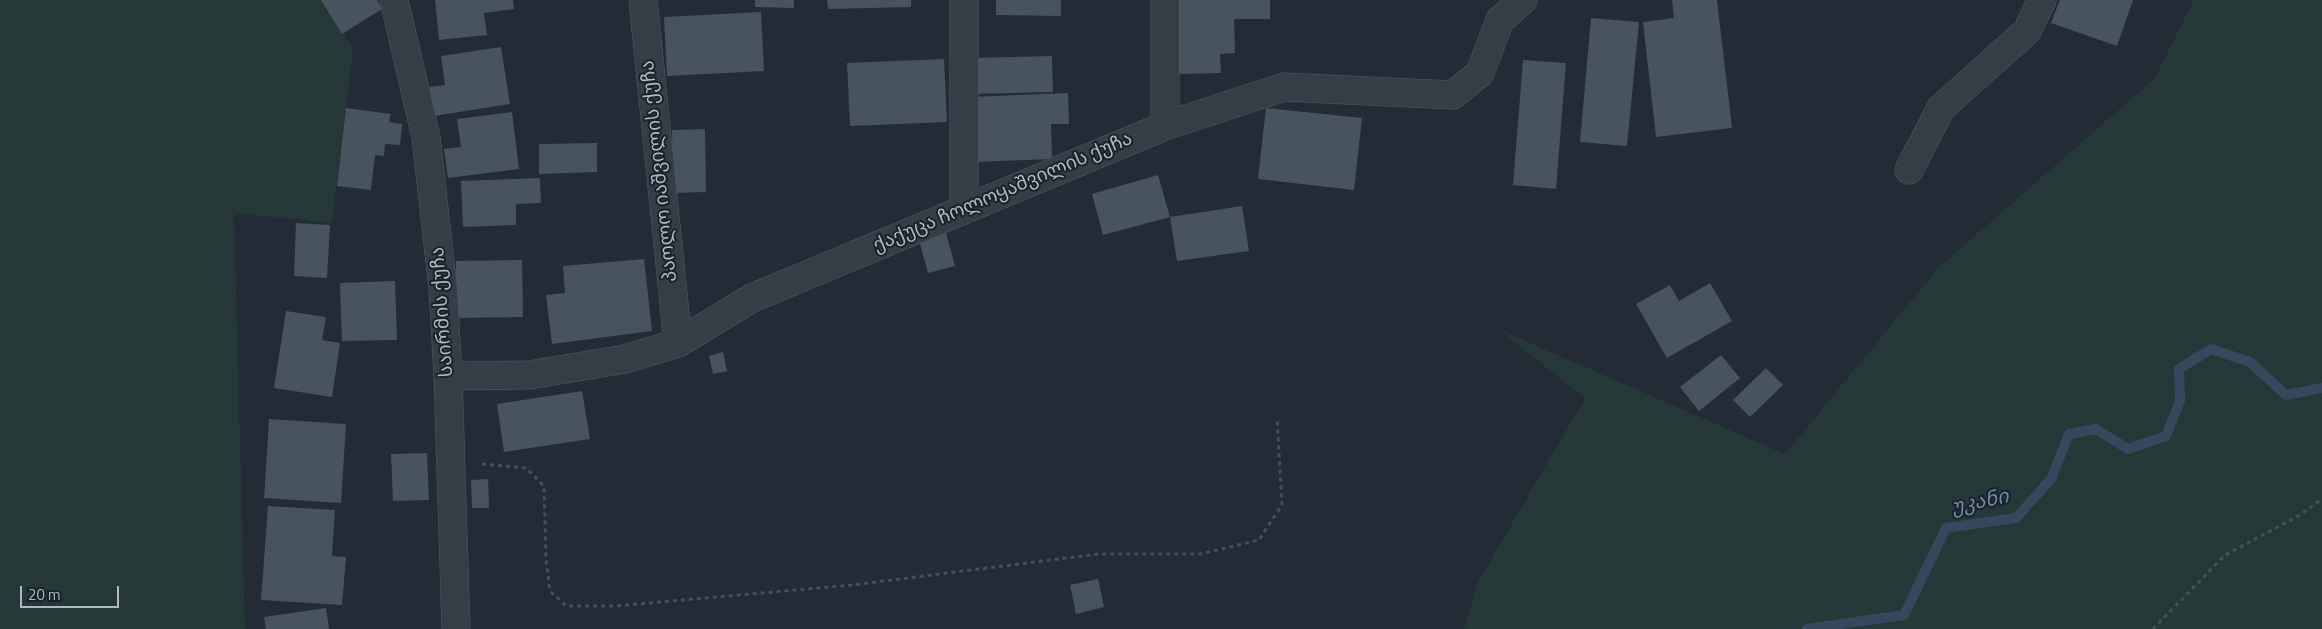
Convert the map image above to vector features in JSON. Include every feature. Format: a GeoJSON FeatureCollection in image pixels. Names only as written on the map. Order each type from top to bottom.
{"type":"FeatureCollection","features":[{"type":"Feature","properties":{"kind":"street","name":"საირმის ქუჩა"},"geometry":{"type":"LineString","coordinates":[[394,0],[426,137],[442,289],[448,376],[456,629]]}},
{"type":"Feature","properties":{"kind":"street","name":"პაოლო იაშვილის ქუჩა"},"geometry":{"type":"LineString","coordinates":[[643,0],[678,342]]}},
{"type":"Feature","properties":{"kind":"street"},"geometry":{"type":"LineString","coordinates":[[964,0],[964,210]]}},
{"type":"Feature","properties":{"kind":"street"},"geometry":{"type":"LineString","coordinates":[[1165,0],[1165,126]]}},
{"type":"Feature","properties":{"kind":"street","name":"ქაქუცა ჩოლოყაშვილის ქუჩა"},"geometry":{"type":"LineString","coordinates":[[448,376],[529,375],[625,359],[678,342],[752,298],[1165,126],[1284,87],[1453,95],[1480,73],[1500,20],[1523,0]]}},
{"type":"Feature","properties":{"kind":"street"},"geometry":{"type":"LineString","coordinates":[[1909,170],[1941,108],[2027,31],[2042,0]]}},
{"type":"Feature","properties":{"kind":"path"},"geometry":{"type":"LineString","coordinates":[[451,461],[526,468],[544,486],[546,560],[550,591],[566,606],[615,606],[852,585],[1098,554],[1201,554],[1259,540],[1282,505],[1277,418]]}},
{"type":"Feature","properties":{"kind":"path"},"geometry":{"type":"LineString","coordinates":[[2153,629],[2225,555],[2300,515],[2322,499]]}},
{"type":"Feature","properties":{"kind":"green space"},"geometry":{"type":"Polygon","coordinates":[[[0,0],[327,0],[353,49],[332,223],[234,213],[245,629],[0,629],[0,0]]]}},
{"type":"Feature","properties":{"kind":"green space"},"geometry":{"type":"Polygon","coordinates":[[[2194,0],[2322,0],[2322,629],[1464,629],[1478,582],[1585,398],[1498,329],[1785,454],[1939,267],[2154,79],[2194,0]]]}},
{"type":"Feature","properties":{"kind":"building"},"geometry":{"type":"Polygon","coordinates":[[[321,0],[377,0],[382,9],[342,34],[321,0]]]}},
{"type":"Feature","properties":{"kind":"building"},"geometry":{"type":"Polygon","coordinates":[[[435,0],[513,0],[514,9],[484,13],[487,35],[439,40],[435,0]]]}},
{"type":"Feature","properties":{"kind":"building"},"geometry":{"type":"Polygon","coordinates":[[[755,0],[794,0],[794,8],[755,7],[755,0]]]}},
{"type":"Feature","properties":{"kind":"building"},"geometry":{"type":"Polygon","coordinates":[[[827,0],[911,0],[911,7],[828,9],[827,0]]]}},
{"type":"Feature","properties":{"kind":"building"},"geometry":{"type":"Polygon","coordinates":[[[996,0],[1061,0],[1061,16],[996,15],[996,0]]]}},
{"type":"Feature","properties":{"kind":"building"},"geometry":{"type":"Polygon","coordinates":[[[1176,0],[1270,0],[1270,19],[1234,19],[1235,53],[1220,54],[1221,73],[1177,74],[1176,0]]]}},
{"type":"Feature","properties":{"kind":"building"},"geometry":{"type":"Polygon","coordinates":[[[1672,0],[1717,0],[1732,128],[1656,137],[1643,22],[1674,18],[1672,0]]]}},
{"type":"Feature","properties":{"kind":"building"},"geometry":{"type":"Polygon","coordinates":[[[2060,0],[2133,0],[2117,46],[2051,23],[2060,0]]]}},
{"type":"Feature","properties":{"kind":"building"},"geometry":{"type":"Polygon","coordinates":[[[761,12],[764,71],[667,76],[664,17],[761,12]]]}},
{"type":"Feature","properties":{"kind":"building"},"geometry":{"type":"Polygon","coordinates":[[[1591,18],[1639,22],[1627,146],[1580,142],[1591,18]]]}},
{"type":"Feature","properties":{"kind":"building"},"geometry":{"type":"Polygon","coordinates":[[[501,47],[510,104],[434,116],[429,87],[445,85],[441,56],[501,47]]]}},
{"type":"Feature","properties":{"kind":"building"},"geometry":{"type":"Polygon","coordinates":[[[1052,56],[1053,92],[969,94],[968,58],[1052,56]]]}},
{"type":"Feature","properties":{"kind":"building"},"geometry":{"type":"Polygon","coordinates":[[[944,59],[947,122],[850,126],[847,63],[944,59]]]}},
{"type":"Feature","properties":{"kind":"building"},"geometry":{"type":"Polygon","coordinates":[[[1523,60],[1566,63],[1556,189],[1513,185],[1523,60]]]}},
{"type":"Feature","properties":{"kind":"building"},"geometry":{"type":"Polygon","coordinates":[[[1068,93],[1069,124],[1051,124],[1052,159],[973,162],[971,97],[1068,93]]]}},
{"type":"Feature","properties":{"kind":"building"},"geometry":{"type":"Polygon","coordinates":[[[346,108],[391,114],[389,122],[402,124],[400,145],[385,144],[384,156],[375,155],[371,190],[337,186],[346,108]]]}},
{"type":"Feature","properties":{"kind":"building"},"geometry":{"type":"Polygon","coordinates":[[[1266,108],[1362,118],[1354,190],[1258,179],[1266,108]]]}},
{"type":"Feature","properties":{"kind":"building"},"geometry":{"type":"Polygon","coordinates":[[[512,112],[519,169],[448,178],[444,149],[461,147],[457,119],[512,112]]]}},
{"type":"Feature","properties":{"kind":"building"},"geometry":{"type":"Polygon","coordinates":[[[705,129],[706,192],[673,193],[672,130],[705,129]]]}},
{"type":"Feature","properties":{"kind":"building"},"geometry":{"type":"Polygon","coordinates":[[[597,143],[597,172],[539,174],[539,144],[597,143]]]}},
{"type":"Feature","properties":{"kind":"building"},"geometry":{"type":"Polygon","coordinates":[[[1158,175],[1170,217],[1103,235],[1092,194],[1158,175]]]}},
{"type":"Feature","properties":{"kind":"building"},"geometry":{"type":"Polygon","coordinates":[[[540,178],[541,203],[516,204],[516,225],[463,227],[461,181],[540,178]]]}},
{"type":"Feature","properties":{"kind":"building"},"geometry":{"type":"Polygon","coordinates":[[[1242,206],[1249,251],[1177,261],[1170,217],[1242,206]]]}},
{"type":"Feature","properties":{"kind":"building"},"geometry":{"type":"Polygon","coordinates":[[[296,223],[330,225],[327,278],[294,276],[296,223]]]}},
{"type":"Feature","properties":{"kind":"building"},"geometry":{"type":"Polygon","coordinates":[[[946,233],[955,266],[928,273],[919,240],[946,233]]]}},
{"type":"Feature","properties":{"kind":"building"},"geometry":{"type":"Polygon","coordinates":[[[644,259],[652,331],[552,344],[546,295],[565,293],[563,266],[644,259]]]}},
{"type":"Feature","properties":{"kind":"building"},"geometry":{"type":"Polygon","coordinates":[[[522,260],[523,317],[456,318],[456,261],[522,260]]]}},
{"type":"Feature","properties":{"kind":"building"},"geometry":{"type":"Polygon","coordinates":[[[395,281],[397,340],[342,341],[340,283],[395,281]]]}},
{"type":"Feature","properties":{"kind":"building"},"geometry":{"type":"Polygon","coordinates":[[[1710,283],[1732,321],[1667,358],[1636,304],[1670,285],[1679,301],[1710,283]]]}},
{"type":"Feature","properties":{"kind":"building"},"geometry":{"type":"Polygon","coordinates":[[[286,311],[326,317],[322,340],[340,343],[332,397],[274,388],[286,311]]]}},
{"type":"Feature","properties":{"kind":"building"},"geometry":{"type":"Polygon","coordinates":[[[723,352],[727,371],[713,374],[709,356],[723,352]]]}},
{"type":"Feature","properties":{"kind":"building"},"geometry":{"type":"Polygon","coordinates":[[[1721,355],[1740,378],[1699,411],[1680,387],[1721,355]]]}},
{"type":"Feature","properties":{"kind":"building"},"geometry":{"type":"Polygon","coordinates":[[[1766,368],[1783,385],[1750,417],[1733,400],[1766,368]]]}},
{"type":"Feature","properties":{"kind":"building"},"geometry":{"type":"Polygon","coordinates":[[[582,391],[590,439],[504,452],[497,404],[582,391]]]}},
{"type":"Feature","properties":{"kind":"building"},"geometry":{"type":"Polygon","coordinates":[[[269,419],[346,424],[341,503],[264,498],[269,419]]]}},
{"type":"Feature","properties":{"kind":"building"},"geometry":{"type":"Polygon","coordinates":[[[427,453],[429,500],[393,501],[391,454],[427,453]]]}},
{"type":"Feature","properties":{"kind":"building"},"geometry":{"type":"Polygon","coordinates":[[[488,479],[489,508],[472,508],[471,480],[488,479]]]}},
{"type":"Feature","properties":{"kind":"building"},"geometry":{"type":"Polygon","coordinates":[[[268,506],[335,510],[332,556],[346,557],[342,605],[261,600],[268,506]]]}},
{"type":"Feature","properties":{"kind":"building"},"geometry":{"type":"Polygon","coordinates":[[[1098,579],[1104,607],[1076,614],[1070,585],[1098,579]]]}},
{"type":"Feature","properties":{"kind":"building"},"geometry":{"type":"Polygon","coordinates":[[[326,608],[329,629],[266,629],[264,617],[326,608]]]}},
{"type":"Feature","properties":{"kind":"waterway","name":"უკანი"},"geometry":{"type":"LineString","coordinates":[[1807,629],[1904,615],[1946,528],[2016,518],[2051,479],[2069,434],[2096,429],[2128,449],[2166,436],[2180,401],[2179,369],[2211,349],[2250,362],[2286,395],[2322,388]]}}]}
